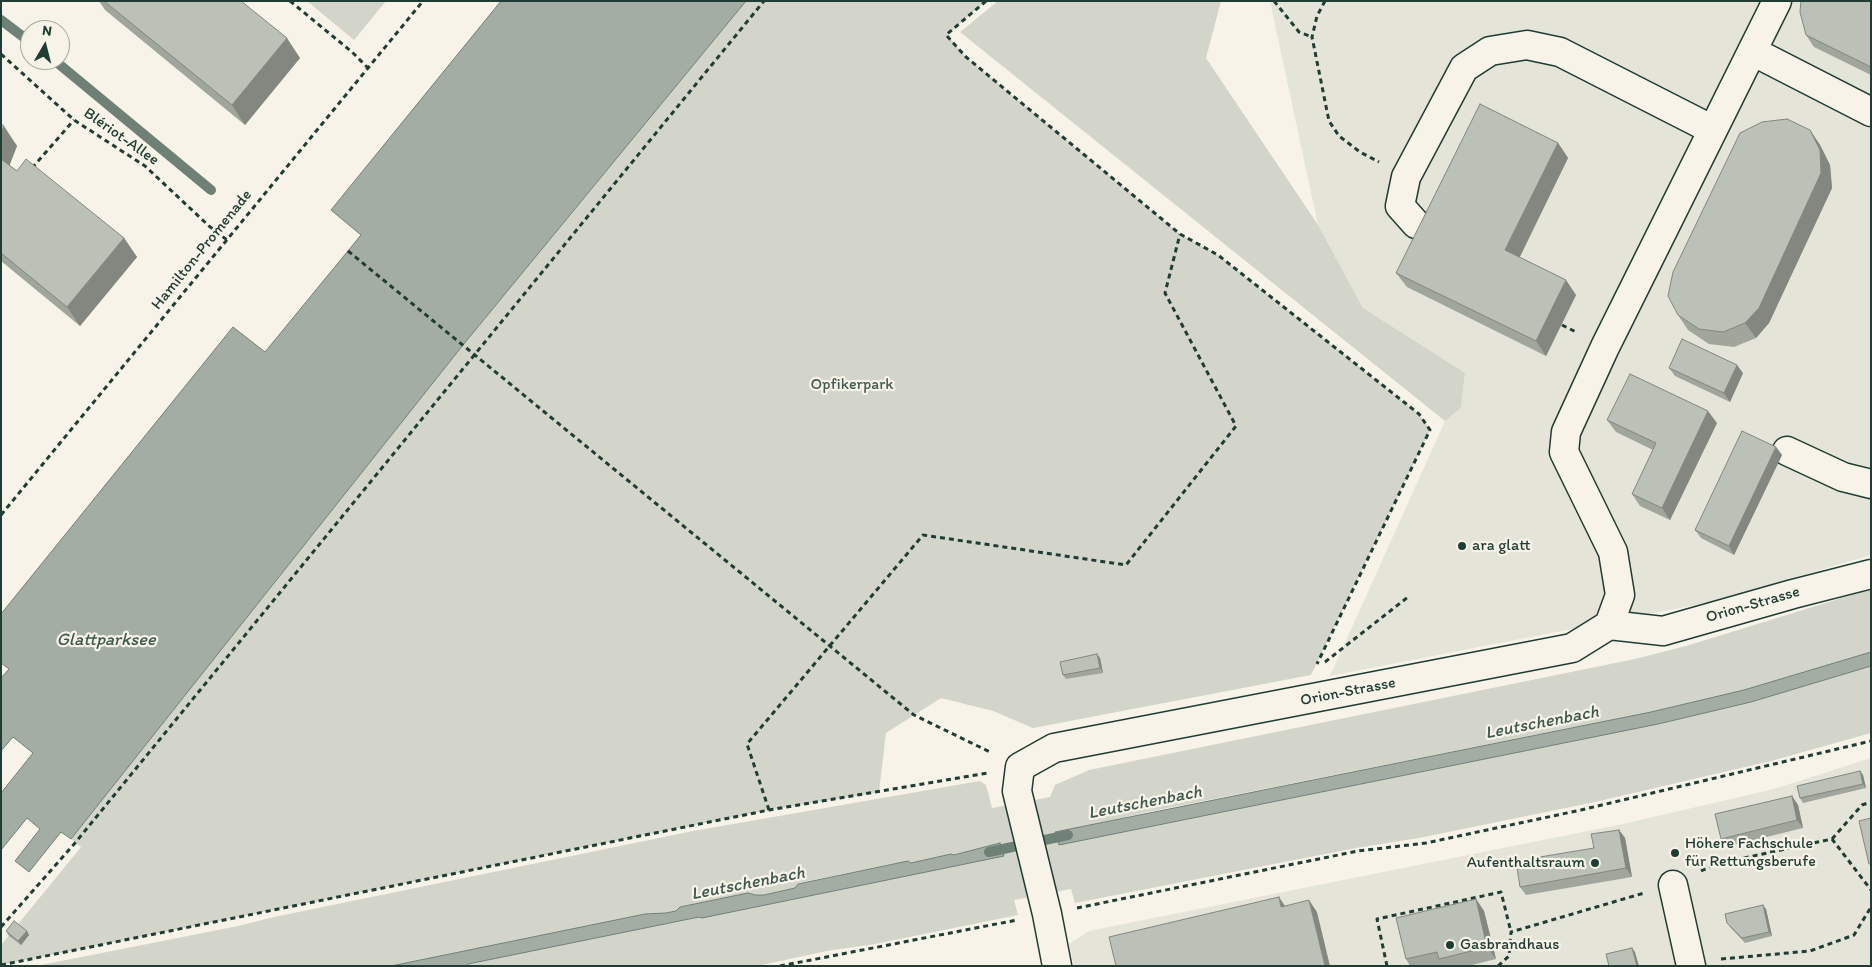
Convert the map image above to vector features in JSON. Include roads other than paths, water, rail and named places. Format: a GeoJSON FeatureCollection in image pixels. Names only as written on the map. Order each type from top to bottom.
{"type":"FeatureCollection","features":[{"type":"Feature","properties":{"kind":"lane"},"geometry":{"type":"LineString","coordinates":[[1609,625],[1620,595],[1613,552],[1564,452],[1566,432],[1605,347],[1777,1]]}},
{"type":"Feature","properties":{"kind":"lane"},"geometry":{"type":"LineString","coordinates":[[1416,224],[1400,206],[1406,177],[1464,68],[1490,51],[1527,45],[1560,52],[1713,130]]}},
{"type":"Feature","properties":{"kind":"lane"},"geometry":{"type":"LineString","coordinates":[[1752,51],[1871,112]]}},
{"type":"Feature","properties":{"kind":"lane"},"geometry":{"type":"LineString","coordinates":[[1787,451],[1843,477],[1871,484]]}},
{"type":"Feature","properties":{"kind":"lane","name":"Orion-Strasse"},"geometry":{"type":"LineString","coordinates":[[1057,966],[1019,779],[1054,748],[1572,648],[1609,625],[1663,631],[1871,574]]}},
{"type":"Feature","properties":{"kind":"lane"},"geometry":{"type":"LineString","coordinates":[[1673,885],[1691,964]]}},
{"type":"Feature","properties":{"kind":"water","name":"Glattparksee"},"geometry":{"type":"Polygon","coordinates":[[[501,1],[746,1],[463,345],[71,839],[61,832],[29,872],[15,861],[40,829],[27,818],[1,850],[1,793],[33,753],[13,737],[1,751],[1,678],[9,669],[1,663],[1,614],[233,327],[265,352],[361,235],[331,210],[501,1]]]}},
{"type":"Feature","properties":{"kind":"water"},"geometry":{"type":"Polygon","coordinates":[[[1871,652],[1871,666],[1751,702],[1658,724],[1059,845],[1055,832],[1651,712],[1744,690],[1871,652]]]}},
{"type":"Feature","properties":{"kind":"water"},"geometry":{"type":"Polygon","coordinates":[[[1000,843],[1004,856],[468,964],[467,966],[391,966],[645,914],[676,911],[680,907],[748,893],[764,895],[795,888],[798,884],[908,861],[911,863],[951,854],[954,855],[1000,843]]]}},
{"type":"Feature","properties":{"kind":"waterway"},"geometry":{"type":"LineString","coordinates":[[1,20],[20,34]]}},
{"type":"Feature","properties":{"kind":"waterway"},"geometry":{"type":"LineString","coordinates":[[66,70],[211,190]]}},
{"type":"Feature","properties":{"kind":"waterway","name":"Leutschenbach"},"geometry":{"type":"LineString","coordinates":[[989,852],[1068,835]]}},
{"type":"Feature","properties":{"kind":"place","name":"ara glatt"},"geometry":{"type":"Point","coordinates":[1462,546]}},
{"type":"Feature","properties":{"kind":"place","name":"Höhere Fachschule für Rettungsberufe"},"geometry":{"type":"Point","coordinates":[1675,853]}},
{"type":"Feature","properties":{"kind":"place","name":"Aufenthaltsraum"},"geometry":{"type":"Point","coordinates":[1595,863]}},
{"type":"Feature","properties":{"kind":"place","name":"Gasbrandhaus"},"geometry":{"type":"Point","coordinates":[1450,945]}},
{"type":"Feature","properties":{"kind":"park label","name":"Opfikerpark"},"geometry":{"type":"Point","coordinates":[852,385]}}]}
